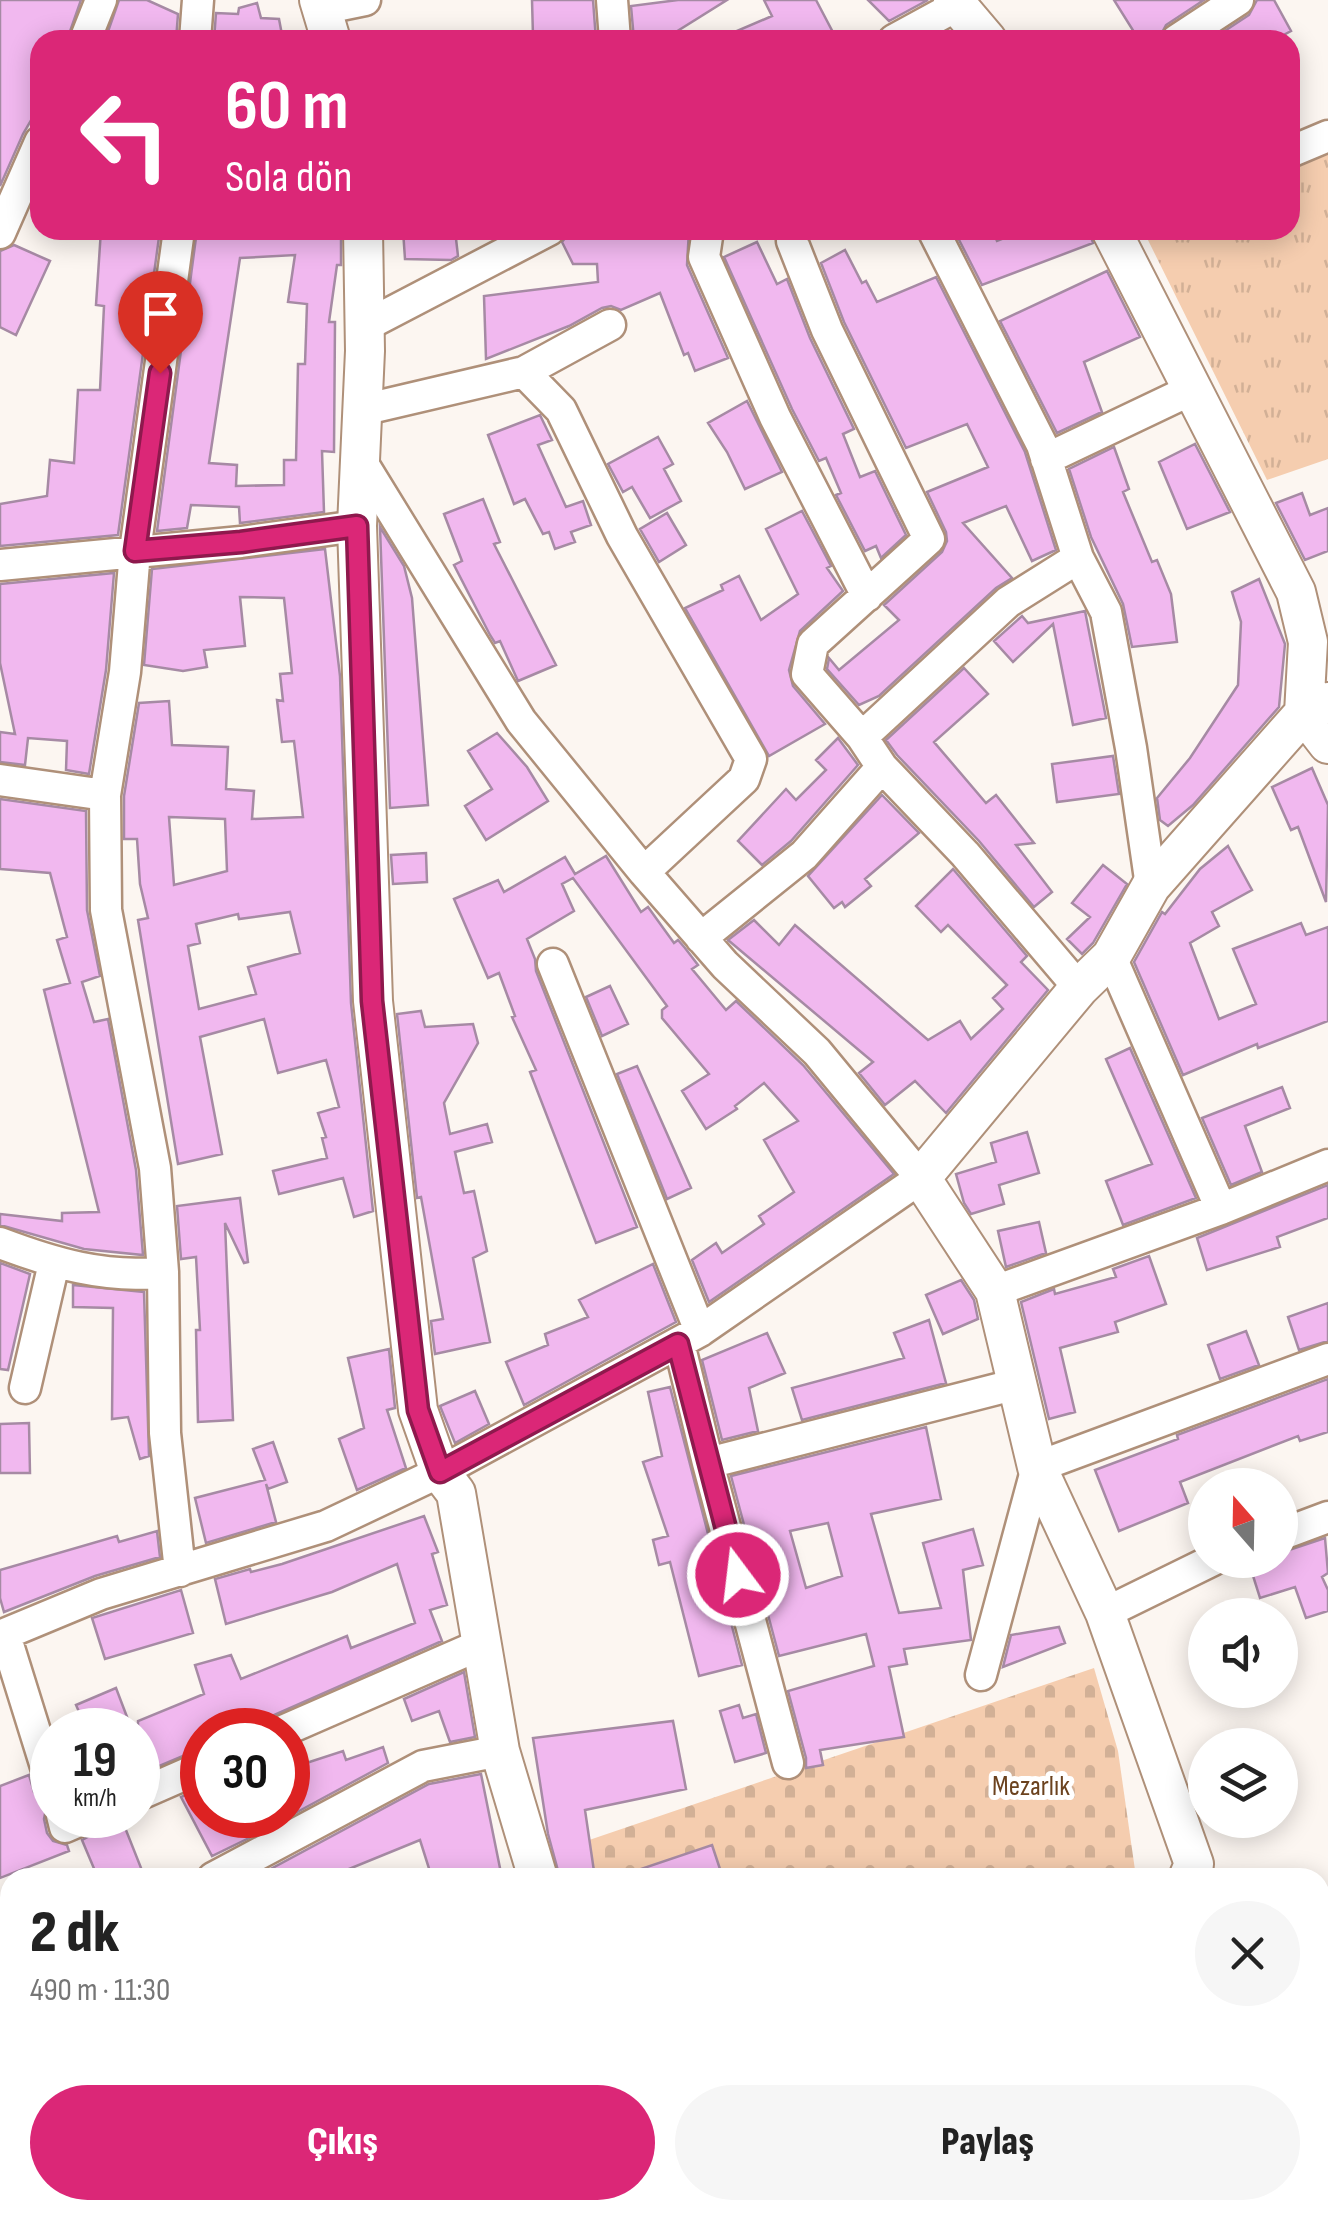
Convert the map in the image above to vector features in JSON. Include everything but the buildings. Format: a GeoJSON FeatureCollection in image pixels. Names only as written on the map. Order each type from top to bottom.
{"type":"FeatureCollection","features":[{"type":"Feature","properties":{"kind":"street"},"geometry":{"type":"LineString","coordinates":[[89,30],[101,0]]}},
{"type":"Feature","properties":{"kind":"street"},"geometry":{"type":"LineString","coordinates":[[196,30],[198,0]]}},
{"type":"Feature","properties":{"kind":"street"},"geometry":{"type":"LineString","coordinates":[[324,16],[365,0]]}},
{"type":"Feature","properties":{"kind":"street"},"geometry":{"type":"LineString","coordinates":[[612,0],[614,30]]}},
{"type":"Feature","properties":{"kind":"street"},"geometry":{"type":"LineString","coordinates":[[1192,30],[1238,0]]}},
{"type":"Feature","properties":{"kind":"street"},"geometry":{"type":"LineString","coordinates":[[910,30],[955,2],[979,30]]}},
{"type":"Feature","properties":{"kind":"street"},"geometry":{"type":"LineString","coordinates":[[1300,148],[1328,136]]}},
{"type":"Feature","properties":{"kind":"street"},"geometry":{"type":"LineString","coordinates":[[0,233],[30,165]]}},
{"type":"Feature","properties":{"kind":"street"},"geometry":{"type":"LineString","coordinates":[[178,240],[135,551],[125,672],[106,794],[106,910],[155,1168],[163,1272],[164,1433],[180,1571]]}},
{"type":"Feature","properties":{"kind":"street"},"geometry":{"type":"LineString","coordinates":[[363,240],[365,326],[357,526],[372,1001],[418,1410],[440,1472],[456,1494],[500,1751],[535,1868]]}},
{"type":"Feature","properties":{"kind":"street"},"geometry":{"type":"LineString","coordinates":[[365,326],[530,240]]}},
{"type":"Feature","properties":{"kind":"street"},"geometry":{"type":"LineString","coordinates":[[707,240],[704,257],[775,417],[867,596]]}},
{"type":"Feature","properties":{"kind":"street"},"geometry":{"type":"LineString","coordinates":[[792,240],[828,330],[929,539],[813,644],[807,674],[882,766],[966,854],[1080,988]]}},
{"type":"Feature","properties":{"kind":"street"},"geometry":{"type":"LineString","coordinates":[[938,240],[1046,459],[1078,558],[1106,612],[1151,886]]}},
{"type":"Feature","properties":{"kind":"street"},"geometry":{"type":"LineString","coordinates":[[1116,240],[1296,592],[1308,642],[1316,707],[1328,744]]}},
{"type":"Feature","properties":{"kind":"street"},"geometry":{"type":"LineString","coordinates":[[362,410],[524,372],[610,325]]}},
{"type":"Feature","properties":{"kind":"street"},"geometry":{"type":"LineString","coordinates":[[524,372],[562,410],[622,536],[751,759],[744,779],[644,872]]}},
{"type":"Feature","properties":{"kind":"street"},"geometry":{"type":"LineString","coordinates":[[1046,459],[1193,389]]}},
{"type":"Feature","properties":{"kind":"street"},"geometry":{"type":"LineString","coordinates":[[360,459],[521,722],[725,966],[817,1052],[920,1178],[994,1291],[1037,1467],[1104,1613],[1192,1868]]}},
{"type":"Feature","properties":{"kind":"street"},"geometry":{"type":"LineString","coordinates":[[0,565],[241,542],[357,526]]}},
{"type":"Feature","properties":{"kind":"street"},"geometry":{"type":"LineString","coordinates":[[862,737],[1008,602],[1078,558]]}},
{"type":"Feature","properties":{"kind":"street"},"geometry":{"type":"LineString","coordinates":[[30,1719],[3,1636],[101,1594],[326,1526],[440,1472],[689,1338],[920,1178],[1080,988],[1111,957],[1151,886],[1316,707]]}},
{"type":"Feature","properties":{"kind":"street"},"geometry":{"type":"LineString","coordinates":[[700,938],[804,855],[882,766]]}},
{"type":"Feature","properties":{"kind":"street"},"geometry":{"type":"LineString","coordinates":[[0,780],[106,794]]}},
{"type":"Feature","properties":{"kind":"street"},"geometry":{"type":"LineString","coordinates":[[1111,957],[1221,1209]]}},
{"type":"Feature","properties":{"kind":"street"},"geometry":{"type":"LineString","coordinates":[[554,964],[689,1338],[708,1463],[788,1763]]}},
{"type":"Feature","properties":{"kind":"street"},"geometry":{"type":"LineString","coordinates":[[994,1291],[1221,1209],[1328,1165]]}},
{"type":"Feature","properties":{"kind":"street"},"geometry":{"type":"LineString","coordinates":[[0,1243],[54,1263],[129,1276],[163,1272]]}},
{"type":"Feature","properties":{"kind":"street"},"geometry":{"type":"LineString","coordinates":[[25,1388],[54,1263]]}},
{"type":"Feature","properties":{"kind":"street"},"geometry":{"type":"LineString","coordinates":[[1037,1467],[1328,1359]]}},
{"type":"Feature","properties":{"kind":"street"},"geometry":{"type":"LineString","coordinates":[[708,1463],[1017,1384]]}},
{"type":"Feature","properties":{"kind":"street"},"geometry":{"type":"LineString","coordinates":[[980,1675],[1037,1467]]}},
{"type":"Feature","properties":{"kind":"street"},"geometry":{"type":"LineString","coordinates":[[1298,1528],[1328,1517]]}},
{"type":"Feature","properties":{"kind":"street"},"geometry":{"type":"LineString","coordinates":[[1104,1613],[1188,1572]]}},
{"type":"Feature","properties":{"kind":"street"},"geometry":{"type":"LineString","coordinates":[[310,1719],[482,1644]]}},
{"type":"Feature","properties":{"kind":"street"},"geometry":{"type":"LineString","coordinates":[[231,1868],[423,1766],[500,1751]]}},
{"type":"Feature","properties":{"kind":"green space"},"geometry":{"type":"Polygon","coordinates":[[[1328,154],[1328,459],[1267,480],[1148,240],[1300,240],[1300,166],[1328,154]]]}},
{"type":"Feature","properties":{"kind":"green space","name":"Mezarlık"},"geometry":{"type":"Polygon","coordinates":[[[1094,1668],[1118,1751],[1135,1868],[556,1868],[551,1853],[1094,1668]]]}},
{"type":"Feature","properties":{"kind":"route"},"geometry":{"type":"LineString","coordinates":[[160,373],[135,551],[357,526],[372,1001],[418,1410],[440,1472],[678,1344],[738,1575]]}}]}
